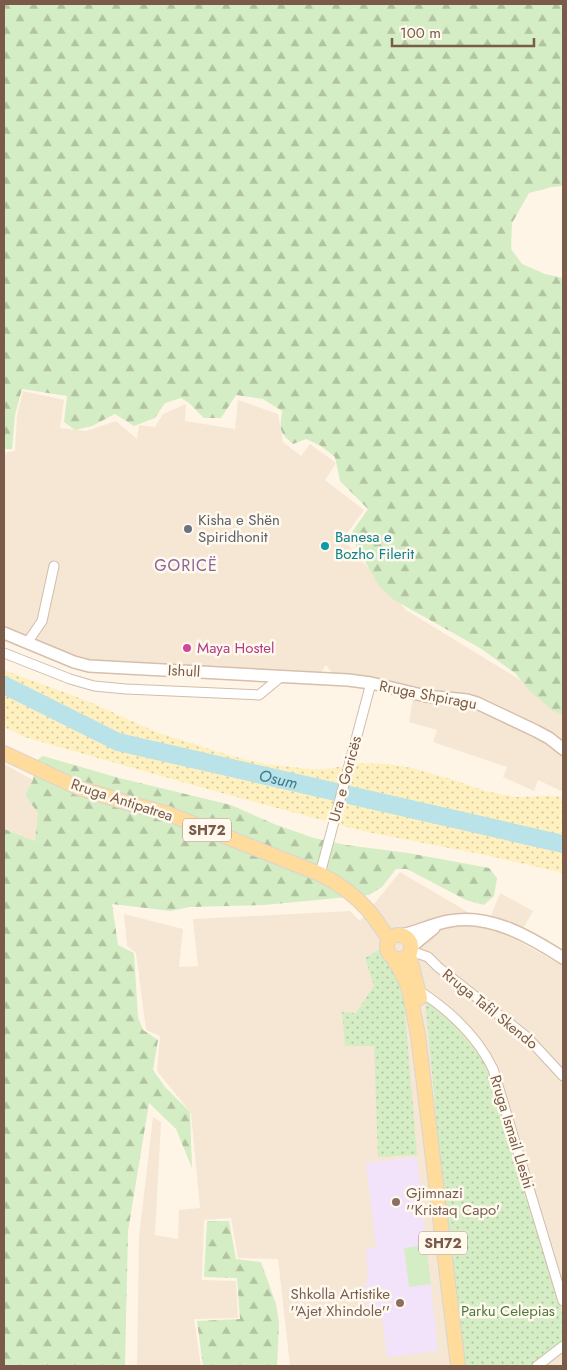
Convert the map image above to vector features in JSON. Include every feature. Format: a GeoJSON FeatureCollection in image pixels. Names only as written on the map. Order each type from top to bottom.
{"type":"FeatureCollection","features":[{"type":"Feature","properties":{"kind":"main road","name":"Rruga Antipatrea"},"geometry":{"type":"LineString","coordinates":[[4,753],[79,788],[169,814],[320,874],[342,886],[395,937],[408,939],[426,1040],[432,1098],[428,1120]]}},
{"type":"Feature","properties":{"kind":"main road","name":"Rruga Antipatrea"},"geometry":{"type":"LineString","coordinates":[[395,937],[387,943],[387,952],[394,959],[404,977],[412,1002],[458,1366]]}},
{"type":"Feature","properties":{"kind":"main road"},"geometry":{"type":"LineString","coordinates":[[394,959],[402,960],[411,951]]}},
{"type":"Feature","properties":{"kind":"street"},"geometry":{"type":"LineString","coordinates":[[27,644],[42,621],[54,566]]}},
{"type":"Feature","properties":{"kind":"street","name":"Ishull"},"geometry":{"type":"LineString","coordinates":[[4,633],[27,644],[89,666],[333,678],[371,683]]}},
{"type":"Feature","properties":{"kind":"street"},"geometry":{"type":"LineString","coordinates":[[4,653],[94,686],[126,689],[259,695],[282,676]]}},
{"type":"Feature","properties":{"kind":"street","name":"Ura e Goricës"},"geometry":{"type":"LineString","coordinates":[[320,874],[371,683]]}},
{"type":"Feature","properties":{"kind":"street","name":"Rruga Shpiragu"},"geometry":{"type":"LineString","coordinates":[[371,683],[426,696],[477,703],[536,731],[563,749]]}},
{"type":"Feature","properties":{"kind":"street"},"geometry":{"type":"LineString","coordinates":[[395,937],[441,922],[452,920],[478,921],[507,927],[563,958]]}},
{"type":"Feature","properties":{"kind":"street"},"geometry":{"type":"LineString","coordinates":[[411,951],[441,922]]}},
{"type":"Feature","properties":{"kind":"street","name":"Rruga Tafil Skendo"},"geometry":{"type":"LineString","coordinates":[[411,951],[428,957],[527,1037],[563,1076]]}},
{"type":"Feature","properties":{"kind":"street","name":"Rruga Ismail Lleshi"},"geometry":{"type":"LineString","coordinates":[[418,990],[450,1014],[481,1048],[493,1069],[563,1301]]}},
{"type":"Feature","properties":{"kind":"street"},"geometry":{"type":"LineString","coordinates":[[539,1366],[563,1346]]}},
{"type":"Feature","properties":{"kind":"shaded area","name":"GORICË"},"geometry":{"type":"Polygon","coordinates":[[[23,391],[64,400],[60,428],[86,431],[116,421],[137,439],[139,425],[155,427],[163,414],[186,404],[185,421],[235,429],[238,400],[278,414],[283,442],[301,456],[310,444],[336,463],[325,480],[364,510],[343,539],[406,610],[522,681],[563,710],[563,792],[538,780],[534,791],[503,777],[507,767],[433,742],[437,730],[409,722],[415,687],[363,675],[334,676],[326,665],[318,677],[101,663],[81,660],[4,629],[4,453],[15,451],[17,415],[23,391]]]}},
{"type":"Feature","properties":{"kind":"shaded area"},"geometry":{"type":"Polygon","coordinates":[[[4,764],[33,780],[25,795],[39,813],[35,841],[4,829],[4,764]]]}},
{"type":"Feature","properties":{"kind":"shaded area"},"geometry":{"type":"Polygon","coordinates":[[[400,872],[488,924],[500,893],[533,911],[517,940],[559,964],[563,956],[563,1366],[290,1366],[278,1259],[238,1258],[231,1218],[204,1220],[202,1280],[236,1281],[238,1318],[194,1319],[201,1366],[137,1366],[139,1237],[153,1117],[161,1122],[155,1235],[178,1239],[179,1210],[200,1208],[191,1113],[157,1071],[160,1036],[146,1030],[136,953],[127,946],[124,914],[183,929],[179,967],[198,966],[193,919],[350,911],[360,921],[400,872]]]}},
{"type":"Feature","properties":{"kind":"shaded area"},"geometry":{"type":"Polygon","coordinates":[[[417,1157],[438,1351],[387,1357],[381,1312],[368,1313],[364,1283],[368,1283],[366,1249],[376,1248],[366,1163],[417,1157]]]}},
{"type":"Feature","properties":{"kind":"green space"},"geometry":{"type":"Polygon","coordinates":[[[4,4],[563,4],[563,186],[529,193],[512,223],[511,249],[522,264],[545,274],[563,278],[563,715],[552,710],[530,691],[515,673],[480,648],[394,600],[379,586],[350,535],[368,509],[340,481],[335,457],[321,446],[306,439],[293,444],[281,430],[282,411],[263,399],[236,395],[221,418],[204,418],[181,398],[165,403],[155,418],[134,426],[115,414],[92,426],[75,430],[64,422],[67,396],[22,389],[15,415],[12,449],[4,449],[4,4]]]}},
{"type":"Feature","properties":{"kind":"green space"},"geometry":{"type":"Polygon","coordinates":[[[43,756],[119,778],[231,805],[274,824],[314,838],[489,868],[497,878],[494,896],[484,905],[466,900],[407,869],[396,869],[382,887],[369,895],[264,905],[189,907],[171,911],[112,904],[118,945],[134,953],[138,1017],[143,1030],[158,1040],[153,1070],[165,1087],[190,1112],[192,1168],[176,1129],[149,1103],[128,1231],[125,1366],[4,1366],[4,829],[35,841],[38,813],[25,795],[33,780],[36,761],[43,756]]]}},
{"type":"Feature","properties":{"kind":"green space"},"geometry":{"type":"Polygon","coordinates":[[[384,947],[392,964],[404,1001],[417,1155],[378,1157],[374,1046],[345,1046],[342,1012],[356,1013],[374,986],[365,958],[384,947]]]}},
{"type":"Feature","properties":{"kind":"green space","name":"Parku Celepias"},"geometry":{"type":"Polygon","coordinates":[[[425,999],[442,1011],[481,1056],[494,1086],[513,1157],[563,1315],[563,1341],[531,1366],[462,1366],[433,1124],[436,1115],[425,999]]]}},
{"type":"Feature","properties":{"kind":"green space"},"geometry":{"type":"Polygon","coordinates":[[[207,1221],[229,1221],[236,1259],[261,1262],[276,1304],[279,1322],[277,1366],[203,1366],[197,1321],[240,1319],[237,1278],[204,1277],[207,1221]]]}},
{"type":"Feature","properties":{"kind":"green space"},"geometry":{"type":"Polygon","coordinates":[[[426,1245],[431,1284],[409,1287],[404,1248],[426,1245]]]}},
{"type":"Feature","properties":{"kind":"sand"},"geometry":{"type":"Polygon","coordinates":[[[4,670],[90,702],[156,732],[232,756],[265,764],[326,769],[361,763],[388,764],[412,768],[486,791],[514,797],[563,797],[563,873],[490,856],[362,831],[24,737],[4,727],[4,670]]]}},
{"type":"Feature","properties":{"kind":"waterway","name":"Osum"},"geometry":{"type":"LineString","coordinates":[[4,685],[118,742],[563,844]]}},
{"type":"Feature","properties":{"kind":"place","name":"Kisha e Shën Spiridhonit"},"geometry":{"type":"Point","coordinates":[188,529]}},
{"type":"Feature","properties":{"kind":"place","name":"Banesa e Bozho Filerit"},"geometry":{"type":"Point","coordinates":[325,546]}},
{"type":"Feature","properties":{"kind":"place","name":"Maya Hostel"},"geometry":{"type":"Point","coordinates":[187,648]}},
{"type":"Feature","properties":{"kind":"place","name":"Gjimnazi ''Kristaq Capo'"},"geometry":{"type":"Point","coordinates":[396,1202]}},
{"type":"Feature","properties":{"kind":"place","name":"Shkolla Artistike ''Ajet Xhindole''"},"geometry":{"type":"Point","coordinates":[400,1303]}},
{"type":"Feature","properties":{"kind":"district","name":"GORICË"},"geometry":{"type":"Point","coordinates":[186,565]}}]}
